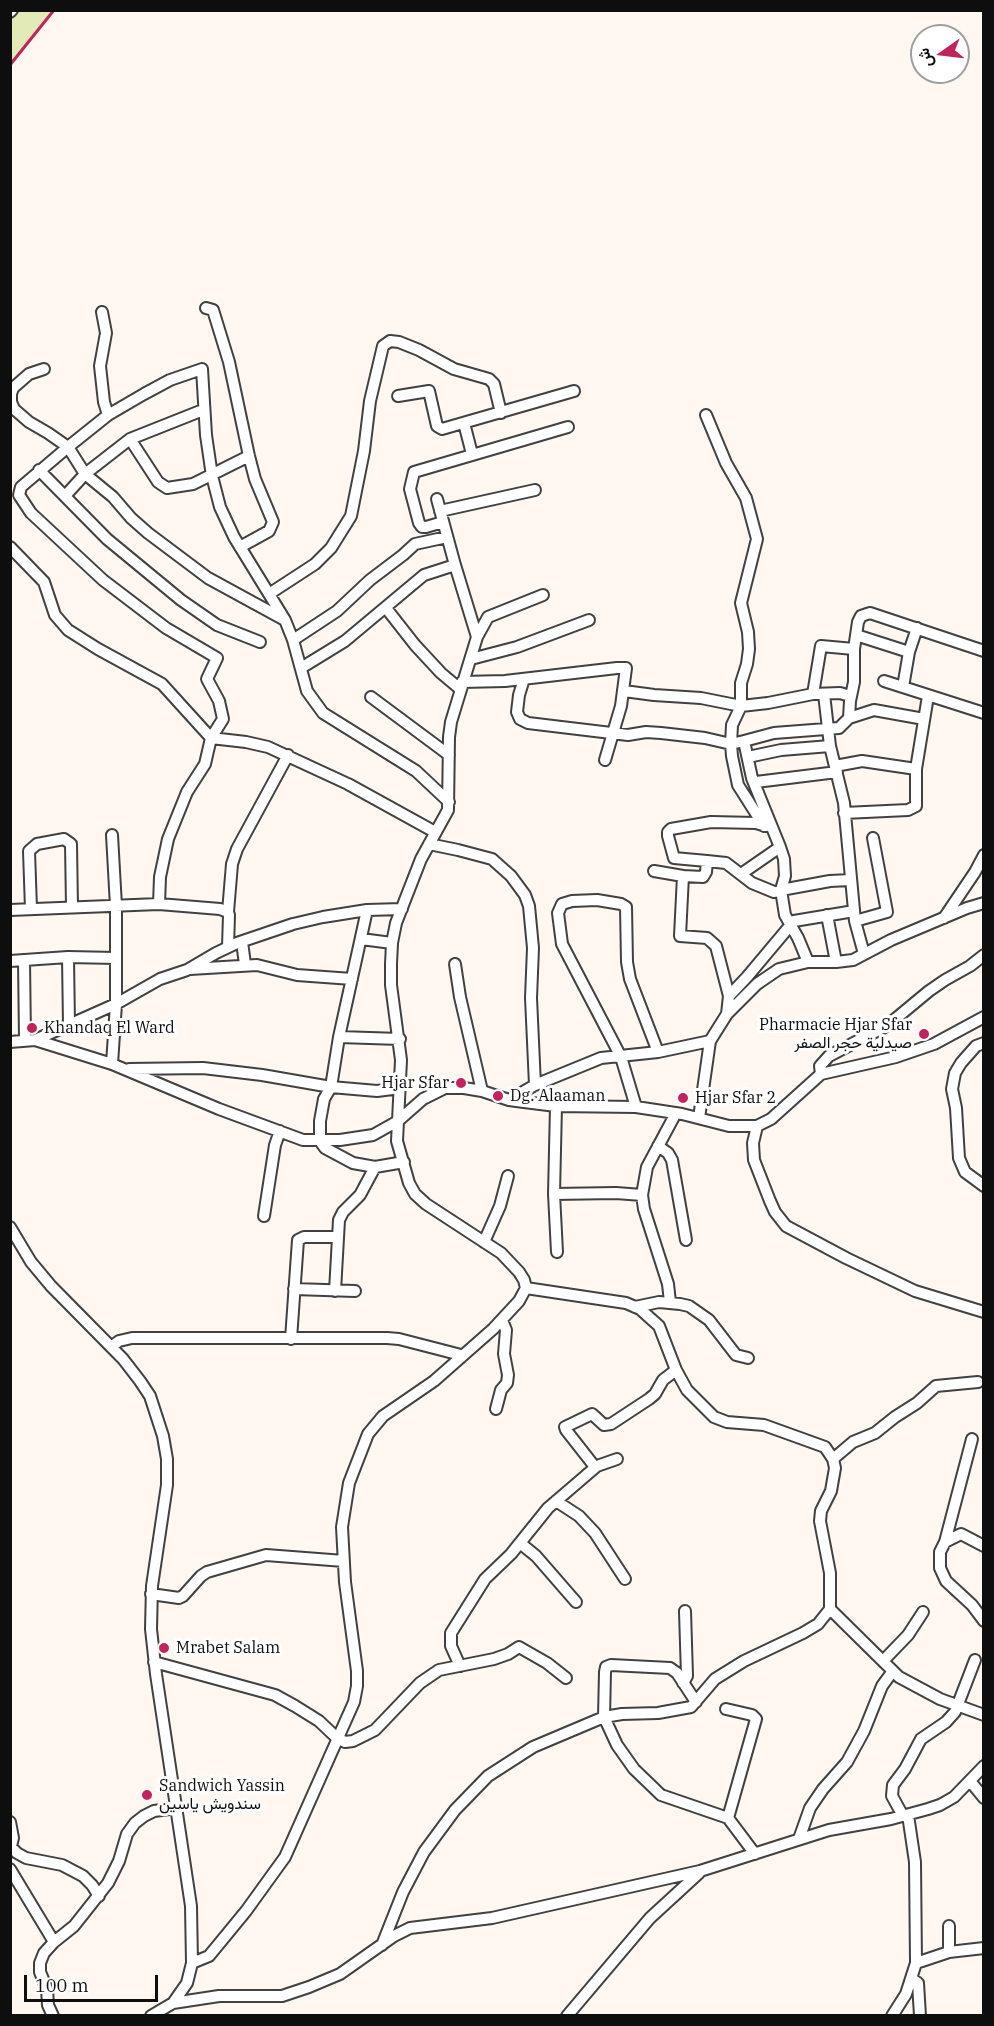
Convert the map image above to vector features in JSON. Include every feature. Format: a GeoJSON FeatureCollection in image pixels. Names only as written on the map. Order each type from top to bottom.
{"type":"FeatureCollection","features":[{"type":"Feature","properties":{"kind":"street"},"geometry":{"type":"LineString","coordinates":[[206,308],[213,310],[229,362],[255,479],[273,522],[270,531],[240,547]]}},
{"type":"Feature","properties":{"kind":"street"},"geometry":{"type":"LineString","coordinates":[[102,312],[106,333],[100,366],[104,402],[108,415]]}},
{"type":"Feature","properties":{"kind":"street"},"geometry":{"type":"LineString","coordinates":[[270,594],[315,564],[331,548],[351,516],[364,451],[370,401],[380,352],[386,344],[394,341],[406,344],[454,369],[489,379],[494,384],[501,412]]}},
{"type":"Feature","properties":{"kind":"street"},"geometry":{"type":"LineString","coordinates":[[44,369],[29,374],[13,388],[10,394],[14,409],[28,422],[68,447],[85,474],[113,497],[139,526],[181,559],[223,587],[285,620]]}},
{"type":"Feature","properties":{"kind":"street"},"geometry":{"type":"LineString","coordinates":[[159,904],[160,877],[168,839],[188,792],[205,764],[211,738],[223,719],[224,713],[207,679],[217,658],[150,617],[103,580],[31,513],[18,492],[39,470],[108,415],[170,380],[202,369],[203,410],[212,476],[220,507],[240,547],[285,620],[311,699],[323,713],[416,771],[449,802]]}},
{"type":"Feature","properties":{"kind":"street"},"geometry":{"type":"LineString","coordinates":[[398,396],[428,391],[438,428],[442,429],[574,391]]}},
{"type":"Feature","properties":{"kind":"street"},"geometry":{"type":"LineString","coordinates":[[65,496],[85,474],[130,439],[203,410]]}},
{"type":"Feature","properties":{"kind":"street"},"geometry":{"type":"LineString","coordinates":[[706,415],[726,463],[746,498],[757,539],[741,603],[748,632],[749,649],[741,683],[741,706],[732,725],[733,762],[738,785],[780,847],[784,859],[785,876],[781,890],[785,915],[808,962]]}},
{"type":"Feature","properties":{"kind":"street"},"geometry":{"type":"LineString","coordinates":[[464,423],[472,454]]}},
{"type":"Feature","properties":{"kind":"street"},"geometry":{"type":"LineString","coordinates":[[443,522],[426,527],[419,523],[410,489],[413,473],[568,427]]}},
{"type":"Feature","properties":{"kind":"street"},"geometry":{"type":"LineString","coordinates":[[130,439],[158,482],[167,488],[181,487],[212,476],[249,456]]}},
{"type":"Feature","properties":{"kind":"street"},"geometry":{"type":"LineString","coordinates":[[39,470],[107,539],[181,600],[217,625],[260,642]]}},
{"type":"Feature","properties":{"kind":"street"},"geometry":{"type":"LineString","coordinates":[[440,511],[535,490]]}},
{"type":"Feature","properties":{"kind":"street"},"geometry":{"type":"LineString","coordinates":[[437,499],[454,566],[477,637]]}},
{"type":"Feature","properties":{"kind":"street"},"geometry":{"type":"LineString","coordinates":[[293,640],[337,611],[370,580],[415,544],[447,537]]}},
{"type":"Feature","properties":{"kind":"street"},"geometry":{"type":"LineString","coordinates":[[10,548],[44,582],[60,622],[82,640],[162,684],[211,738],[246,742],[288,755],[348,784],[435,832]]}},
{"type":"Feature","properties":{"kind":"street"},"geometry":{"type":"LineString","coordinates":[[301,668],[345,641],[424,575],[454,566]]}},
{"type":"Feature","properties":{"kind":"street"},"geometry":{"type":"LineString","coordinates":[[192,1963],[209,1956],[246,1911],[285,1857],[354,1702],[357,1686],[342,1527],[354,1468],[368,1434],[383,1416],[434,1381],[502,1320],[519,1302],[526,1288],[524,1280],[511,1263],[484,1242],[426,1204],[415,1194],[409,1183],[398,1141],[400,1040],[391,984],[392,943],[396,923],[410,885],[435,832],[444,820],[449,802],[451,722],[477,637],[488,617],[543,595]]}},
{"type":"Feature","properties":{"kind":"street"},"geometry":{"type":"LineString","coordinates":[[386,608],[441,673],[461,685],[625,668],[627,671],[624,691],[605,760]]}},
{"type":"Feature","properties":{"kind":"street"},"geometry":{"type":"LineString","coordinates":[[849,718],[850,696],[854,682],[854,649],[858,621],[861,616],[867,614],[984,651]]}},
{"type":"Feature","properties":{"kind":"street"},"geometry":{"type":"LineString","coordinates":[[471,659],[517,647],[589,620]]}},
{"type":"Feature","properties":{"kind":"street"},"geometry":{"type":"LineString","coordinates":[[903,687],[916,628]]}},
{"type":"Feature","properties":{"kind":"street"},"geometry":{"type":"LineString","coordinates":[[856,635],[909,652]]}},
{"type":"Feature","properties":{"kind":"street"},"geometry":{"type":"LineString","coordinates":[[854,649],[821,646],[818,694],[844,813],[854,916],[864,954]]}},
{"type":"Feature","properties":{"kind":"street"},"geometry":{"type":"LineString","coordinates":[[524,679],[517,705],[518,715],[523,721],[612,734],[661,733],[705,738],[731,744],[774,734],[839,728],[849,718],[878,709],[924,719]]}},
{"type":"Feature","properties":{"kind":"street"},"geometry":{"type":"LineString","coordinates":[[884,681],[984,712]]}},
{"type":"Feature","properties":{"kind":"street"},"geometry":{"type":"LineString","coordinates":[[624,691],[701,698],[741,706],[768,704],[818,694],[840,693],[850,696]]}},
{"type":"Feature","properties":{"kind":"street"},"geometry":{"type":"LineString","coordinates":[[844,813],[916,806],[916,769],[928,696]]}},
{"type":"Feature","properties":{"kind":"street"},"geometry":{"type":"LineString","coordinates":[[371,698],[449,755]]}},
{"type":"Feature","properties":{"kind":"street"},"geometry":{"type":"LineString","coordinates":[[744,741],[750,770],[756,782],[769,828]]}},
{"type":"Feature","properties":{"kind":"street"},"geometry":{"type":"LineString","coordinates":[[748,757],[798,748],[830,746]]}},
{"type":"Feature","properties":{"kind":"street"},"geometry":{"type":"LineString","coordinates":[[228,947],[232,864],[237,849],[288,755]]}},
{"type":"Feature","properties":{"kind":"street"},"geometry":{"type":"LineString","coordinates":[[756,782],[836,769],[862,762],[916,769]]}},
{"type":"Feature","properties":{"kind":"street"},"geometry":{"type":"LineString","coordinates":[[769,828],[756,823],[711,822],[669,830],[670,845],[674,858],[726,863],[748,881],[774,892],[830,881],[850,880]]}},
{"type":"Feature","properties":{"kind":"street"},"geometry":{"type":"LineString","coordinates":[[112,835],[117,906],[116,1004],[112,1064]]}},
{"type":"Feature","properties":{"kind":"street"},"geometry":{"type":"LineString","coordinates":[[729,996],[790,923],[799,919],[827,915],[854,916],[887,912],[873,838]]}},
{"type":"Feature","properties":{"kind":"street"},"geometry":{"type":"LineString","coordinates":[[31,909],[29,851],[37,844],[64,839],[71,844],[72,907]]}},
{"type":"Feature","properties":{"kind":"street"},"geometry":{"type":"LineString","coordinates":[[429,844],[492,859],[511,876],[525,895],[529,906],[533,948],[531,998],[535,1085]]}},
{"type":"Feature","properties":{"kind":"street"},"geometry":{"type":"LineString","coordinates":[[741,874],[780,847]]}},
{"type":"Feature","properties":{"kind":"street"},"geometry":{"type":"LineString","coordinates":[[944,918],[984,855]]}},
{"type":"Feature","properties":{"kind":"street"},"geometry":{"type":"LineString","coordinates":[[654,871],[703,877],[707,861]]}},
{"type":"Feature","properties":{"kind":"street"},"geometry":{"type":"LineString","coordinates":[[682,876],[680,936],[707,938],[714,942],[722,964],[729,996],[728,1014]]}},
{"type":"Feature","properties":{"kind":"street"},"geometry":{"type":"LineString","coordinates":[[636,1107],[621,1057],[562,944],[558,913],[562,904],[572,901],[597,900],[626,907],[626,945],[630,979],[658,1052]]}},
{"type":"Feature","properties":{"kind":"street"},"geometry":{"type":"LineString","coordinates":[[699,1118],[710,1041],[728,1014],[769,975],[779,969],[808,962],[853,960],[891,940],[984,903]]}},
{"type":"Feature","properties":{"kind":"street"},"geometry":{"type":"LineString","coordinates":[[10,910],[159,904],[220,909],[228,912]]}},
{"type":"Feature","properties":{"kind":"street"},"geometry":{"type":"LineString","coordinates":[[10,1042],[30,1040],[69,1025],[116,1004],[160,979],[187,970],[228,947],[293,924],[367,910],[402,909]]}},
{"type":"Feature","properties":{"kind":"street"},"geometry":{"type":"LineString","coordinates":[[367,910],[339,1037],[331,1087],[324,1099],[320,1121],[320,1141],[325,1148],[353,1163],[375,1167],[404,1162]]}},
{"type":"Feature","properties":{"kind":"street"},"geometry":{"type":"LineString","coordinates":[[827,915],[836,962]]}},
{"type":"Feature","properties":{"kind":"street"},"geometry":{"type":"LineString","coordinates":[[361,939],[392,943]]}},
{"type":"Feature","properties":{"kind":"street"},"geometry":{"type":"LineString","coordinates":[[242,942],[245,964]]}},
{"type":"Feature","properties":{"kind":"street"},"geometry":{"type":"LineString","coordinates":[[821,1074],[820,1066],[828,1056],[888,1025],[929,991],[984,955]]}},
{"type":"Feature","properties":{"kind":"street"},"geometry":{"type":"LineString","coordinates":[[10,960],[68,957],[116,958]]}},
{"type":"Feature","properties":{"kind":"street"},"geometry":{"type":"LineString","coordinates":[[68,957],[69,1025]]}},
{"type":"Feature","properties":{"kind":"street"},"geometry":{"type":"LineString","coordinates":[[24,960],[30,1040]]}},
{"type":"Feature","properties":{"kind":"street"},"geometry":{"type":"LineString","coordinates":[[187,970],[245,964],[297,975],[352,979]]}},
{"type":"Feature","properties":{"kind":"street"},"geometry":{"type":"LineString","coordinates":[[455,964],[460,997],[482,1091]]}},
{"type":"Feature","properties":{"kind":"street"},"geometry":{"type":"LineString","coordinates":[[30,1040],[112,1064],[202,1102],[303,1140],[320,1141],[373,1135],[398,1120],[423,1099],[445,1088],[482,1091],[509,1100],[556,1106],[636,1107],[676,1113],[729,1126],[757,1126],[771,1119],[821,1074],[896,1057],[927,1047],[984,1017]]}},
{"type":"Feature","properties":{"kind":"street"},"geometry":{"type":"LineString","coordinates":[[339,1037],[400,1040]]}},
{"type":"Feature","properties":{"kind":"street"},"geometry":{"type":"LineString","coordinates":[[509,1100],[535,1085],[601,1058],[658,1052],[710,1041]]}},
{"type":"Feature","properties":{"kind":"street"},"geometry":{"type":"LineString","coordinates":[[984,1043],[976,1046],[961,1063],[955,1073],[952,1089],[956,1108],[958,1158],[965,1172],[984,1186]]}},
{"type":"Feature","properties":{"kind":"street"},"geometry":{"type":"LineString","coordinates":[[124,1069],[203,1068],[331,1087],[377,1091],[400,1088]]}},
{"type":"Feature","properties":{"kind":"street"},"geometry":{"type":"LineString","coordinates":[[940,1093],[952,1089]]}},
{"type":"Feature","properties":{"kind":"street"},"geometry":{"type":"LineString","coordinates":[[556,1106],[554,1194],[557,1252]]}},
{"type":"Feature","properties":{"kind":"street"},"geometry":{"type":"LineString","coordinates":[[670,1302],[668,1284],[644,1209],[642,1195],[647,1167],[676,1113]]}},
{"type":"Feature","properties":{"kind":"street"},"geometry":{"type":"LineString","coordinates":[[757,1126],[753,1143],[754,1160],[770,1200],[786,1226],[915,1291],[948,1303],[984,1312]]}},
{"type":"Feature","properties":{"kind":"street"},"geometry":{"type":"LineString","coordinates":[[264,1216],[275,1146],[280,1131]]}},
{"type":"Feature","properties":{"kind":"street"},"geometry":{"type":"LineString","coordinates":[[658,1146],[668,1153],[672,1160],[686,1240]]}},
{"type":"Feature","properties":{"kind":"street"},"geometry":{"type":"LineString","coordinates":[[335,1291],[340,1216],[360,1195],[375,1167]]}},
{"type":"Feature","properties":{"kind":"street"},"geometry":{"type":"LineString","coordinates":[[484,1242],[500,1206],[508,1176]]}},
{"type":"Feature","properties":{"kind":"street"},"geometry":{"type":"LineString","coordinates":[[554,1194],[642,1195]]}},
{"type":"Feature","properties":{"kind":"street"},"geometry":{"type":"LineString","coordinates":[[10,1227],[21,1248],[38,1270],[77,1314],[123,1359],[150,1395],[163,1436],[167,1485],[155,1555],[151,1594],[151,1629],[191,1906],[192,1963],[187,1983],[173,2003]]}},
{"type":"Feature","properties":{"kind":"street"},"geometry":{"type":"LineString","coordinates":[[291,1339],[298,1240],[304,1237],[338,1237]]}},
{"type":"Feature","properties":{"kind":"street"},"geometry":{"type":"LineString","coordinates":[[381,1945],[403,1892],[424,1852],[446,1821],[488,1776],[532,1747],[604,1717],[676,1711],[691,1707],[715,1678],[744,1661],[803,1634],[818,1624],[830,1609],[831,1573],[820,1521],[821,1511],[831,1491],[835,1468],[833,1459],[825,1447],[814,1441],[764,1425],[727,1422],[714,1417],[687,1390],[658,1326],[650,1316],[635,1307],[626,1303],[526,1288]]}},
{"type":"Feature","properties":{"kind":"street"},"geometry":{"type":"LineString","coordinates":[[294,1289],[356,1291]]}},
{"type":"Feature","properties":{"kind":"street"},"geometry":{"type":"LineString","coordinates":[[635,1307],[641,1304],[670,1302],[689,1306],[703,1315],[736,1355],[748,1358]]}},
{"type":"Feature","properties":{"kind":"street"},"geometry":{"type":"LineString","coordinates":[[496,1408],[508,1375],[504,1354],[506,1330],[502,1320]]}},
{"type":"Feature","properties":{"kind":"street"},"geometry":{"type":"LineString","coordinates":[[111,1347],[119,1341],[132,1338],[399,1339],[461,1355]]}},
{"type":"Feature","properties":{"kind":"street"},"geometry":{"type":"LineString","coordinates":[[595,1467],[565,1426],[592,1414],[604,1425],[611,1424],[649,1399],[655,1394],[663,1380],[676,1370]]}},
{"type":"Feature","properties":{"kind":"street"},"geometry":{"type":"LineString","coordinates":[[833,1459],[853,1442],[875,1433],[917,1403],[936,1386],[978,1382]]}},
{"type":"Feature","properties":{"kind":"street"},"geometry":{"type":"LineString","coordinates":[[972,1438],[945,1542],[940,1552],[942,1575],[972,1605],[984,1621]]}},
{"type":"Feature","properties":{"kind":"street"},"geometry":{"type":"LineString","coordinates":[[460,1666],[451,1646],[451,1633],[485,1579],[556,1501],[595,1467],[617,1459]]}},
{"type":"Feature","properties":{"kind":"street"},"geometry":{"type":"LineString","coordinates":[[556,1501],[579,1516],[595,1533],[625,1579]]}},
{"type":"Feature","properties":{"kind":"street"},"geometry":{"type":"LineString","coordinates":[[945,1542],[961,1534],[984,1546]]}},
{"type":"Feature","properties":{"kind":"street"},"geometry":{"type":"LineString","coordinates":[[520,1543],[544,1563],[576,1602]]}},
{"type":"Feature","properties":{"kind":"street"},"geometry":{"type":"LineString","coordinates":[[151,1594],[179,1598],[207,1572],[266,1555],[344,1562]]}},
{"type":"Feature","properties":{"kind":"street"},"geometry":{"type":"LineString","coordinates":[[830,1609],[899,1677],[958,1706],[984,1715]]}},
{"type":"Feature","properties":{"kind":"street"},"geometry":{"type":"LineString","coordinates":[[683,1683],[687,1676],[685,1611]]}},
{"type":"Feature","properties":{"kind":"street"},"geometry":{"type":"LineString","coordinates":[[883,1661],[908,1635],[923,1612]]}},
{"type":"Feature","properties":{"kind":"street"},"geometry":{"type":"LineString","coordinates":[[154,1662],[275,1695],[311,1716],[345,1742],[353,1741],[375,1730],[420,1683],[439,1670],[501,1657],[519,1647],[539,1658],[566,1678]]}},
{"type":"Feature","properties":{"kind":"street"},"geometry":{"type":"LineString","coordinates":[[892,2016],[906,1994],[916,1963],[915,1862],[906,1815],[892,1796],[893,1785],[905,1769],[921,1738],[946,1722],[958,1706],[975,1660]]}},
{"type":"Feature","properties":{"kind":"street"},"geometry":{"type":"LineString","coordinates":[[696,1702],[677,1673],[670,1668],[612,1665],[606,1667],[604,1672],[604,1717],[623,1755],[654,1789],[671,1799],[728,1818],[755,1854]]}},
{"type":"Feature","properties":{"kind":"street"},"geometry":{"type":"LineString","coordinates":[[799,1839],[810,1808],[847,1762],[864,1731],[882,1686],[893,1671]]}},
{"type":"Feature","properties":{"kind":"street"},"geometry":{"type":"LineString","coordinates":[[726,1709],[752,1715],[756,1719],[728,1818]]}},
{"type":"Feature","properties":{"kind":"street"},"geometry":{"type":"LineString","coordinates":[[151,2016],[173,2003],[219,1996],[269,1997],[294,1993],[340,1974],[404,1930],[419,1926],[492,1918],[700,1871],[829,1830],[906,1815],[947,1802],[984,1766]]}},
{"type":"Feature","properties":{"kind":"street"},"geometry":{"type":"LineString","coordinates":[[970,1781],[984,1798]]}},
{"type":"Feature","properties":{"kind":"street"},"geometry":{"type":"LineString","coordinates":[[53,2016],[48,2005],[47,1989],[40,1972],[39,1963],[44,1953],[74,1926],[99,1896],[115,1869],[127,1834],[135,1823],[154,1811],[177,1808]]}},
{"type":"Feature","properties":{"kind":"street"},"geometry":{"type":"LineString","coordinates":[[10,1822],[11,1849],[26,1858],[62,1865],[83,1876],[99,1896]]}},
{"type":"Feature","properties":{"kind":"street"},"geometry":{"type":"LineString","coordinates":[[10,1869],[54,1942]]}},
{"type":"Feature","properties":{"kind":"street"},"geometry":{"type":"LineString","coordinates":[[567,2016],[650,1918],[700,1871]]}},
{"type":"Feature","properties":{"kind":"street"},"geometry":{"type":"LineString","coordinates":[[949,1926],[950,1952]]}},
{"type":"Feature","properties":{"kind":"street"},"geometry":{"type":"LineString","coordinates":[[916,1963],[950,1952],[984,1948]]}},
{"type":"Feature","properties":{"kind":"street"},"geometry":{"type":"LineString","coordinates":[[912,1978],[918,1983],[920,1991],[920,2016]]}},
{"type":"Feature","properties":{"kind":"green space"},"geometry":{"type":"Polygon","coordinates":[[[11,11],[51,11],[11,63],[11,11]]]}},
{"type":"Feature","properties":{"kind":"railway"},"geometry":{"type":"LineString","coordinates":[[10,65],[54,10]]}},
{"type":"Feature","properties":{"kind":"place","name":"Khandaq El Ward"},"geometry":{"type":"Point","coordinates":[32,1028]}},
{"type":"Feature","properties":{"kind":"place","name":"Pharmacie Hjar Sfar صيدلية حجر الصفر"},"geometry":{"type":"Point","coordinates":[924,1034]}},
{"type":"Feature","properties":{"kind":"place","name":"Hjar Sfar"},"geometry":{"type":"Point","coordinates":[461,1083]}},
{"type":"Feature","properties":{"kind":"place","name":"Dg. Alaaman"},"geometry":{"type":"Point","coordinates":[498,1096]}},
{"type":"Feature","properties":{"kind":"place","name":"Hjar Sfar 2"},"geometry":{"type":"Point","coordinates":[683,1098]}},
{"type":"Feature","properties":{"kind":"place","name":"Mrabet Salam"},"geometry":{"type":"Point","coordinates":[164,1648]}},
{"type":"Feature","properties":{"kind":"place","name":"Sandwich Yassin سندويش ياسين"},"geometry":{"type":"Point","coordinates":[147,1795]}}]}
